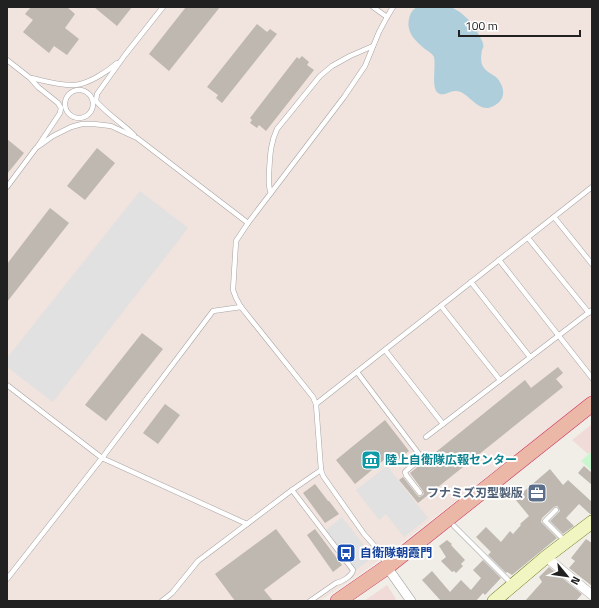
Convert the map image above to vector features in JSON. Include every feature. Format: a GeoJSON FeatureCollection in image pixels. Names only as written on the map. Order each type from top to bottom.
{"type":"FeatureCollection","features":[{"type":"Feature","properties":{"kind":"highway"},"geometry":{"type":"LineString","coordinates":[[353,601],[592,404]]}},
{"type":"Feature","properties":{"kind":"highway"},"geometry":{"type":"LineString","coordinates":[[338,601],[389,570],[454,526],[592,413]]}},
{"type":"Feature","properties":{"kind":"main road"},"geometry":{"type":"LineString","coordinates":[[498,600],[513,585],[592,522]]}},
{"type":"Feature","properties":{"kind":"street"},"geometry":{"type":"LineString","coordinates":[[546,558],[592,595]]}},
{"type":"Feature","properties":{"kind":"street"},"geometry":{"type":"LineString","coordinates":[[389,570],[411,601]]}},
{"type":"Feature","properties":{"kind":"lane"},"geometry":{"type":"LineString","coordinates":[[7,60],[30,78],[38,87],[70,114],[74,117],[82,118],[90,113],[97,94],[125,55],[163,7]]}},
{"type":"Feature","properties":{"kind":"lane"},"geometry":{"type":"LineString","coordinates":[[374,7],[387,17]]}},
{"type":"Feature","properties":{"kind":"lane"},"geometry":{"type":"LineString","coordinates":[[389,570],[380,552],[364,534],[323,476],[321,470],[316,404],[313,398],[241,307],[234,290],[236,241],[248,223],[344,98],[365,66],[373,46],[393,7]]}},
{"type":"Feature","properties":{"kind":"lane"},"geometry":{"type":"LineString","coordinates":[[271,193],[269,185],[270,155],[277,129],[320,76],[332,66],[373,46]]}},
{"type":"Feature","properties":{"kind":"lane"},"geometry":{"type":"LineString","coordinates":[[30,78],[75,85],[89,81],[102,74],[113,67],[125,55]]}},
{"type":"Feature","properties":{"kind":"lane"},"geometry":{"type":"LineString","coordinates":[[75,85],[76,91]]}},
{"type":"Feature","properties":{"kind":"lane"},"geometry":{"type":"LineString","coordinates":[[7,187],[60,113],[71,93],[76,91],[84,92],[137,138],[248,223]]}},
{"type":"Feature","properties":{"kind":"lane"},"geometry":{"type":"LineString","coordinates":[[82,118],[82,124]]}},
{"type":"Feature","properties":{"kind":"lane"},"geometry":{"type":"LineString","coordinates":[[36,148],[53,136],[71,127],[82,124],[111,126],[137,138]]}},
{"type":"Feature","properties":{"kind":"lane"},"geometry":{"type":"LineString","coordinates":[[316,404],[592,187]]}},
{"type":"Feature","properties":{"kind":"lane"},"geometry":{"type":"LineString","coordinates":[[554,217],[592,264]]}},
{"type":"Feature","properties":{"kind":"lane"},"geometry":{"type":"LineString","coordinates":[[426,437],[590,311],[528,238]]}},
{"type":"Feature","properties":{"kind":"lane"},"geometry":{"type":"LineString","coordinates":[[500,260],[592,378]]}},
{"type":"Feature","properties":{"kind":"lane"},"geometry":{"type":"LineString","coordinates":[[471,282],[530,357]]}},
{"type":"Feature","properties":{"kind":"lane"},"geometry":{"type":"LineString","coordinates":[[441,306],[500,380]]}},
{"type":"Feature","properties":{"kind":"lane"},"geometry":{"type":"LineString","coordinates":[[7,579],[102,458],[213,311],[241,307]]}},
{"type":"Feature","properties":{"kind":"lane"},"geometry":{"type":"LineString","coordinates":[[385,350],[443,424]]}},
{"type":"Feature","properties":{"kind":"lane"},"geometry":{"type":"LineString","coordinates":[[357,372],[419,454],[420,458],[407,470],[406,475],[420,493]]}},
{"type":"Feature","properties":{"kind":"lane"},"geometry":{"type":"LineString","coordinates":[[7,384],[102,458],[247,524]]}},
{"type":"Feature","properties":{"kind":"lane"},"geometry":{"type":"LineString","coordinates":[[162,601],[172,593],[198,561],[321,470]]}},
{"type":"Feature","properties":{"kind":"lane"},"geometry":{"type":"LineString","coordinates":[[292,490],[353,570],[351,575],[339,583],[336,583],[310,601]]}},
{"type":"Feature","properties":{"kind":"lane"},"geometry":{"type":"LineString","coordinates":[[556,510],[545,521],[566,542]]}},
{"type":"Feature","properties":{"kind":"lane"},"geometry":{"type":"LineString","coordinates":[[454,526],[513,585]]}},
{"type":"Feature","properties":{"kind":"shaded area"},"geometry":{"type":"Polygon","coordinates":[[[7,7],[592,7],[592,395],[399,545],[320,601],[7,601],[7,7]]]}},
{"type":"Feature","properties":{"kind":"shaded area"},"geometry":{"type":"Polygon","coordinates":[[[140,191],[188,228],[53,402],[7,367],[7,358],[140,191]]]}},
{"type":"Feature","properties":{"kind":"shaded area"},"geometry":{"type":"Polygon","coordinates":[[[592,424],[592,451],[588,454],[572,440],[592,424]]]}},
{"type":"Feature","properties":{"kind":"shaded area"},"geometry":{"type":"Polygon","coordinates":[[[387,466],[428,518],[404,537],[386,514],[379,520],[356,490],[387,466]]]}},
{"type":"Feature","properties":{"kind":"shaded area"},"geometry":{"type":"Polygon","coordinates":[[[342,517],[373,557],[356,570],[326,530],[342,517]]]}},
{"type":"Feature","properties":{"kind":"shaded area"},"geometry":{"type":"Polygon","coordinates":[[[387,585],[396,599],[394,601],[364,601],[387,585]]]}},
{"type":"Feature","properties":{"kind":"green space"},"geometry":{"type":"Polygon","coordinates":[[[592,451],[592,471],[581,461],[592,451]]]}},
{"type":"Feature","properties":{"kind":"water"},"geometry":{"type":"Polygon","coordinates":[[[417,7],[450,7],[461,13],[470,22],[477,31],[483,43],[481,59],[483,66],[501,83],[503,94],[498,103],[491,107],[485,108],[475,103],[461,92],[453,91],[446,94],[441,94],[436,91],[434,83],[434,57],[415,40],[410,33],[408,24],[410,15],[417,7]]]}},
{"type":"Feature","properties":{"kind":"building"},"geometry":{"type":"Polygon","coordinates":[[[31,7],[67,7],[75,14],[65,28],[79,39],[67,55],[54,46],[49,53],[23,32],[33,20],[25,14],[31,7]]]}},
{"type":"Feature","properties":{"kind":"building"},"geometry":{"type":"Polygon","coordinates":[[[94,7],[132,7],[117,26],[94,7]]]}},
{"type":"Feature","properties":{"kind":"building"},"geometry":{"type":"Polygon","coordinates":[[[186,7],[220,7],[169,71],[149,54],[186,7]]]}},
{"type":"Feature","properties":{"kind":"building"},"geometry":{"type":"Polygon","coordinates":[[[257,24],[267,32],[270,29],[277,34],[222,103],[216,98],[218,95],[207,87],[257,24]]]}},
{"type":"Feature","properties":{"kind":"building"},"geometry":{"type":"Polygon","coordinates":[[[302,56],[309,62],[307,65],[314,70],[266,131],[259,125],[257,128],[250,123],[252,120],[250,118],[297,57],[299,59],[302,56]]]}},
{"type":"Feature","properties":{"kind":"building"},"geometry":{"type":"Polygon","coordinates":[[[7,139],[24,153],[7,174],[7,139]]]}},
{"type":"Feature","properties":{"kind":"building"},"geometry":{"type":"Polygon","coordinates":[[[97,148],[115,163],[85,200],[67,186],[97,148]]]}},
{"type":"Feature","properties":{"kind":"building"},"geometry":{"type":"Polygon","coordinates":[[[50,208],[69,223],[7,302],[7,264],[50,208]]]}},
{"type":"Feature","properties":{"kind":"building"},"geometry":{"type":"Polygon","coordinates":[[[142,333],[163,349],[106,421],[85,405],[142,333]]]}},
{"type":"Feature","properties":{"kind":"building"},"geometry":{"type":"Polygon","coordinates":[[[558,367],[563,373],[556,379],[563,387],[418,503],[399,480],[403,477],[419,497],[422,496],[424,494],[423,491],[410,473],[525,380],[531,388],[558,367]]]}},
{"type":"Feature","properties":{"kind":"building"},"geometry":{"type":"Polygon","coordinates":[[[165,404],[180,415],[158,444],[143,433],[165,404]]]}},
{"type":"Feature","properties":{"kind":"building"},"geometry":{"type":"Polygon","coordinates":[[[385,420],[409,451],[389,467],[384,460],[355,484],[336,460],[385,420]]]}},
{"type":"Feature","properties":{"kind":"building"},"geometry":{"type":"Polygon","coordinates":[[[584,466],[592,473],[592,485],[578,473],[584,466]]]}},
{"type":"Feature","properties":{"kind":"building"},"geometry":{"type":"Polygon","coordinates":[[[550,469],[563,485],[568,480],[592,502],[592,514],[590,514],[579,504],[566,518],[574,526],[563,534],[550,521],[560,511],[557,506],[554,507],[542,518],[541,522],[557,538],[512,575],[507,572],[506,573],[488,555],[491,552],[476,537],[486,527],[501,542],[510,531],[513,534],[521,525],[520,524],[529,516],[515,499],[550,469]]]}},
{"type":"Feature","properties":{"kind":"building"},"geometry":{"type":"Polygon","coordinates":[[[315,484],[339,514],[325,523],[303,493],[315,484]]]}},
{"type":"Feature","properties":{"kind":"building"},"geometry":{"type":"Polygon","coordinates":[[[276,529],[301,562],[264,590],[273,601],[235,601],[215,574],[276,529]]]}},
{"type":"Feature","properties":{"kind":"building"},"geometry":{"type":"Polygon","coordinates":[[[315,529],[342,565],[333,572],[307,535],[315,529]]]}},
{"type":"Feature","properties":{"kind":"building"},"geometry":{"type":"Polygon","coordinates":[[[586,539],[592,543],[592,586],[569,568],[575,561],[571,558],[586,539]]]}},
{"type":"Feature","properties":{"kind":"building"},"geometry":{"type":"Polygon","coordinates":[[[447,540],[465,560],[461,564],[463,566],[456,573],[454,571],[452,572],[441,561],[446,557],[439,546],[447,540]]]}},
{"type":"Feature","properties":{"kind":"building"},"geometry":{"type":"Polygon","coordinates":[[[483,560],[501,578],[485,595],[483,593],[476,601],[441,601],[422,580],[432,571],[450,592],[461,580],[471,590],[481,578],[473,570],[483,560]]]}},
{"type":"Feature","properties":{"kind":"building"},"geometry":{"type":"Polygon","coordinates":[[[549,567],[582,594],[576,601],[525,601],[542,582],[539,577],[549,567]]]}},
{"type":"Feature","properties":{"kind":"place","name":"陸上自衛隊広報センター"},"geometry":{"type":"Point","coordinates":[371,460]}},
{"type":"Feature","properties":{"kind":"place","name":"フナミズ刃型製版"},"geometry":{"type":"Point","coordinates":[537,493]}},
{"type":"Feature","properties":{"kind":"place","name":"自衛隊朝霞門"},"geometry":{"type":"Point","coordinates":[346,553]}}]}
